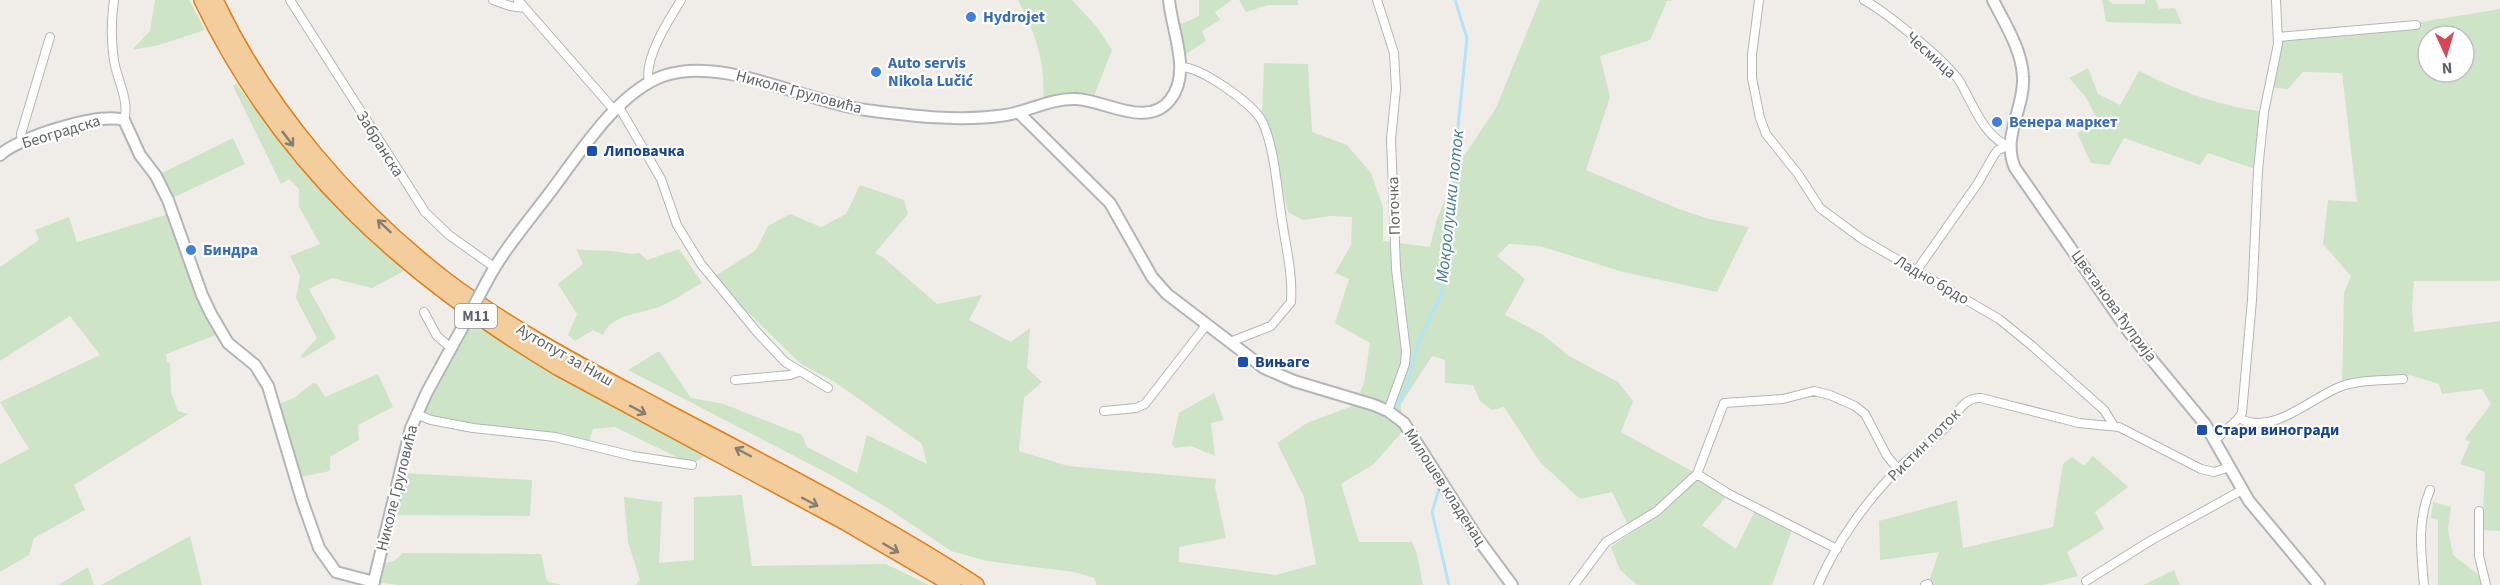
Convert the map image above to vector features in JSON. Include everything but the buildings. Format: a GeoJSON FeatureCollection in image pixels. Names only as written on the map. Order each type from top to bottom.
{"type":"FeatureCollection","features":[{"type":"Feature","properties":{"kind":"highway","name":"Аутопут за Ниш"},"geometry":{"type":"LineString","coordinates":[[202,0],[247,79],[312,169],[371,231],[439,289],[559,368],[845,522],[953,585]]}},
{"type":"Feature","properties":{"kind":"highway","name":"Аутопут за Ниш"},"geometry":{"type":"LineString","coordinates":[[215,0],[262,81],[333,175],[401,242],[444,278],[488,309],[573,361],[850,510],[976,585]]}},
{"type":"Feature","properties":{"kind":"street"},"geometry":{"type":"LineString","coordinates":[[114,0],[112,22],[114,60],[125,105],[124,120],[140,155],[156,176],[168,200],[210,314],[228,343],[255,365],[268,386],[302,500],[319,548],[336,572],[373,584]]}},
{"type":"Feature","properties":{"kind":"street","name":"Забранска"},"geometry":{"type":"LineString","coordinates":[[290,0],[425,212],[449,235],[494,267]]}},
{"type":"Feature","properties":{"kind":"street"},"geometry":{"type":"LineString","coordinates":[[493,0],[525,8]]}},
{"type":"Feature","properties":{"kind":"street"},"geometry":{"type":"LineString","coordinates":[[518,0],[617,109],[661,180],[677,225],[696,257],[769,347],[798,372],[828,388]]}},
{"type":"Feature","properties":{"kind":"street"},"geometry":{"type":"LineString","coordinates":[[649,82],[648,73],[656,47],[681,0]]}},
{"type":"Feature","properties":{"kind":"street","name":"Николе Груловића"},"geometry":{"type":"LineString","coordinates":[[373,584],[409,433],[416,414],[494,267],[617,109],[649,82],[671,74],[709,71],[744,78],[835,105],[956,118],[1018,112],[1042,104],[1073,99],[1092,101],[1134,112],[1154,112],[1167,104],[1180,80],[1169,0]]}},
{"type":"Feature","properties":{"kind":"street","name":"Поточка"},"geometry":{"type":"LineString","coordinates":[[1377,0],[1394,52],[1396,89],[1391,140],[1396,269],[1406,351],[1405,364],[1388,411]]}},
{"type":"Feature","properties":{"kind":"street","name":"Ладно брдо"},"geometry":{"type":"LineString","coordinates":[[1759,0],[1752,55],[1754,99],[1766,134],[1828,216],[1862,239],[1999,320],[2023,338],[2104,410],[2114,426],[2128,430],[2200,469],[2214,472],[2230,467]]}},
{"type":"Feature","properties":{"kind":"street","name":"Чесмица"},"geometry":{"type":"LineString","coordinates":[[1864,0],[1880,10],[1948,67],[1959,79],[1990,133],[1999,143],[2010,146]]}},
{"type":"Feature","properties":{"kind":"street"},"geometry":{"type":"LineString","coordinates":[[1917,270],[1978,183],[1994,155],[1998,150],[2010,146],[2023,89],[2023,77],[2016,47],[1993,0]]}},
{"type":"Feature","properties":{"kind":"street"},"geometry":{"type":"LineString","coordinates":[[2215,440],[2239,418],[2243,409],[2263,124],[2278,37],[2276,0]]}},
{"type":"Feature","properties":{"kind":"street"},"geometry":{"type":"LineString","coordinates":[[2278,37],[2416,25]]}},
{"type":"Feature","properties":{"kind":"street"},"geometry":{"type":"LineString","coordinates":[[22,142],[21,135],[50,37]]}},
{"type":"Feature","properties":{"kind":"street"},"geometry":{"type":"LineString","coordinates":[[1180,67],[1192,68],[1248,104],[1264,126],[1271,159],[1290,277],[1291,302],[1271,326],[1230,342]]}},
{"type":"Feature","properties":{"kind":"street","name":"Милошев кладенац"},"geometry":{"type":"LineString","coordinates":[[1018,112],[1110,203],[1157,284],[1264,368],[1283,378],[1358,399],[1388,411],[1409,430],[1478,539],[1512,585]]}},
{"type":"Feature","properties":{"kind":"street","name":"Београдска"},"geometry":{"type":"LineString","coordinates":[[2,150],[53,131],[104,118],[124,120]]}},
{"type":"Feature","properties":{"kind":"street","name":"Цветанова ћуприја"},"geometry":{"type":"LineString","coordinates":[[2010,146],[2011,156],[2018,172],[2129,332],[2186,399],[2215,440],[2242,490],[2319,585]]}},
{"type":"Feature","properties":{"kind":"street"},"geometry":{"type":"LineString","coordinates":[[424,312],[438,336],[451,348]]}},
{"type":"Feature","properties":{"kind":"street"},"geometry":{"type":"LineString","coordinates":[[1104,411],[1136,408],[1145,404],[1207,324]]}},
{"type":"Feature","properties":{"kind":"street"},"geometry":{"type":"LineString","coordinates":[[735,380],[790,375],[798,372]]}},
{"type":"Feature","properties":{"kind":"street"},"geometry":{"type":"LineString","coordinates":[[2239,418],[2251,424],[2271,421],[2342,386],[2403,379]]}},
{"type":"Feature","properties":{"kind":"street"},"geometry":{"type":"LineString","coordinates":[[1574,585],[1606,542],[1657,511],[1697,474],[1724,403],[1783,399],[1814,391],[1830,394],[1859,409],[1869,421],[1887,456],[1898,469]]}},
{"type":"Feature","properties":{"kind":"street","name":"Ристин поток"},"geometry":{"type":"LineString","coordinates":[[1818,585],[1837,549],[1865,508],[1898,469],[1943,429],[1972,398],[1981,398],[2079,423],[2114,426]]}},
{"type":"Feature","properties":{"kind":"street"},"geometry":{"type":"LineString","coordinates":[[416,414],[431,420],[473,429],[555,437],[633,456],[692,465]]}},
{"type":"Feature","properties":{"kind":"street"},"geometry":{"type":"LineString","coordinates":[[1697,474],[1730,494],[1837,549]]}},
{"type":"Feature","properties":{"kind":"street"},"geometry":{"type":"LineString","coordinates":[[2086,581],[2242,490]]}},
{"type":"Feature","properties":{"kind":"street"},"geometry":{"type":"LineString","coordinates":[[2424,585],[2420,527],[2422,510],[2430,490]]}},
{"type":"Feature","properties":{"kind":"street"},"geometry":{"type":"LineString","coordinates":[[2479,511],[2479,556],[2486,585]]}},
{"type":"Feature","properties":{"kind":"green space"},"geometry":{"type":"Polygon","coordinates":[[[155,0],[189,0],[205,30],[159,45],[132,50],[150,31],[155,0]]]}},
{"type":"Feature","properties":{"kind":"green space"},"geometry":{"type":"Polygon","coordinates":[[[1018,0],[1072,0],[1097,27],[1112,50],[1092,101],[1043,103],[1043,75],[1035,37],[1018,0]]]}},
{"type":"Feature","properties":{"kind":"green space"},"geometry":{"type":"Polygon","coordinates":[[[1199,0],[1232,0],[1215,12],[1220,20],[1202,31],[1206,41],[1186,54],[1179,25],[1199,16],[1199,0]]]}},
{"type":"Feature","properties":{"kind":"green space"},"geometry":{"type":"Polygon","coordinates":[[[1239,0],[1298,0],[1298,5],[1268,5],[1246,12],[1239,0]]]}},
{"type":"Feature","properties":{"kind":"green space"},"geometry":{"type":"Polygon","coordinates":[[[1540,0],[1674,0],[1667,1],[1650,40],[1600,56],[1610,97],[1586,170],[1679,209],[1709,219],[1749,227],[1717,292],[1623,272],[1540,246],[1509,244],[1497,256],[1525,279],[1505,315],[1542,334],[1569,356],[1618,382],[1633,401],[1621,432],[1697,474],[1672,499],[1629,527],[1612,492],[1580,499],[1540,462],[1504,407],[1492,410],[1480,401],[1473,385],[1445,383],[1445,360],[1432,356],[1401,404],[1401,433],[1374,464],[1341,484],[1359,542],[1412,542],[1417,554],[1423,585],[1097,585],[1094,578],[1075,572],[987,561],[951,551],[889,509],[831,475],[628,370],[659,351],[691,398],[724,404],[802,435],[807,447],[857,473],[867,435],[927,464],[922,444],[835,382],[801,364],[734,299],[717,275],[756,250],[768,226],[790,214],[821,227],[846,214],[860,185],[904,200],[908,214],[875,253],[884,258],[937,304],[982,295],[969,320],[1011,342],[1030,328],[1027,368],[1042,382],[1024,398],[1019,451],[1068,466],[1216,479],[1215,487],[1226,538],[1179,547],[1179,562],[1276,575],[1316,564],[1304,497],[1277,443],[1307,423],[1355,405],[1364,383],[1370,343],[1335,323],[1349,279],[1335,273],[1351,245],[1352,217],[1330,216],[1303,220],[1288,212],[1262,111],[1264,63],[1308,64],[1312,132],[1347,145],[1371,173],[1383,207],[1383,241],[1430,247],[1437,219],[1460,162],[1496,108],[1540,0]]]}},
{"type":"Feature","properties":{"kind":"green space"},"geometry":{"type":"Polygon","coordinates":[[[2102,0],[2108,0],[2113,4],[2145,4],[2145,0],[2156,0],[2159,9],[2175,8],[2182,24],[2106,22],[2102,0]]]}},
{"type":"Feature","properties":{"kind":"green space"},"geometry":{"type":"Polygon","coordinates":[[[2500,9],[2500,281],[2414,281],[2412,308],[2414,332],[2500,321],[2500,531],[2482,530],[2485,472],[2460,464],[2470,442],[2465,439],[2491,404],[2482,389],[2442,394],[2439,384],[2410,375],[2403,379],[2342,386],[2344,293],[2351,276],[2323,244],[2328,200],[2357,202],[2342,73],[2303,72],[2288,89],[2268,87],[2278,37],[2397,26],[2500,9]]]}},
{"type":"Feature","properties":{"kind":"green space"},"geometry":{"type":"Polygon","coordinates":[[[2088,68],[2098,94],[2120,105],[2139,71],[2200,97],[2264,112],[2258,170],[2208,153],[2200,165],[2124,138],[2109,165],[2091,163],[2077,133],[2099,122],[2085,96],[2069,78],[2088,68]]]}},
{"type":"Feature","properties":{"kind":"green space"},"geometry":{"type":"Polygon","coordinates":[[[236,84],[321,191],[404,271],[372,288],[332,278],[309,289],[336,338],[304,358],[300,357],[317,338],[296,298],[300,276],[290,256],[320,244],[299,207],[299,189],[289,179],[281,184],[233,86],[236,84]]]}},
{"type":"Feature","properties":{"kind":"green space"},"geometry":{"type":"Polygon","coordinates":[[[233,138],[245,164],[168,200],[156,176],[233,138]]]}},
{"type":"Feature","properties":{"kind":"green space"},"geometry":{"type":"Polygon","coordinates":[[[172,213],[221,333],[166,354],[167,362],[170,363],[171,392],[178,411],[188,414],[74,485],[85,510],[34,538],[29,555],[0,572],[0,464],[29,449],[0,402],[100,355],[70,316],[0,361],[0,267],[39,240],[35,230],[69,217],[77,242],[172,213]]]}},
{"type":"Feature","properties":{"kind":"green space"},"geometry":{"type":"Polygon","coordinates":[[[576,249],[640,253],[647,260],[679,249],[702,283],[662,306],[619,319],[607,328],[603,335],[593,330],[575,341],[568,335],[577,314],[558,284],[583,264],[576,249]]]}},
{"type":"Feature","properties":{"kind":"green space"},"geometry":{"type":"Polygon","coordinates":[[[482,329],[595,397],[707,455],[691,464],[615,427],[593,429],[588,445],[416,414],[461,330],[482,329]]]}},
{"type":"Feature","properties":{"kind":"green space"},"geometry":{"type":"Polygon","coordinates":[[[378,374],[393,407],[358,425],[359,440],[330,457],[330,471],[295,478],[278,404],[294,398],[313,383],[317,384],[325,397],[378,374]]]}},
{"type":"Feature","properties":{"kind":"green space"},"geometry":{"type":"Polygon","coordinates":[[[1214,393],[1224,420],[1211,423],[1215,456],[1191,446],[1175,448],[1172,444],[1179,413],[1214,393]]]}},
{"type":"Feature","properties":{"kind":"green space"},"geometry":{"type":"Polygon","coordinates":[[[2093,456],[2128,487],[2095,512],[2104,529],[2067,552],[2078,576],[2044,585],[1925,585],[1928,584],[1939,552],[1880,560],[1879,521],[1957,500],[1963,548],[2053,527],[2063,464],[2072,457],[2084,466],[2093,456]]]}},
{"type":"Feature","properties":{"kind":"green space"},"geometry":{"type":"Polygon","coordinates":[[[400,473],[532,480],[530,516],[389,515],[400,473]]]}},
{"type":"Feature","properties":{"kind":"green space"},"geometry":{"type":"Polygon","coordinates":[[[1696,478],[1726,497],[1702,525],[1736,549],[1757,507],[1793,527],[1772,585],[1637,585],[1620,570],[1611,547],[1660,513],[1696,478]]]}},
{"type":"Feature","properties":{"kind":"green space"},"geometry":{"type":"Polygon","coordinates":[[[742,495],[752,566],[886,564],[929,585],[635,585],[640,580],[628,542],[624,497],[662,502],[659,563],[694,560],[694,497],[742,495]]]}},
{"type":"Feature","properties":{"kind":"green space"},"geometry":{"type":"Polygon","coordinates":[[[2433,502],[2451,507],[2448,529],[2453,555],[2484,579],[2486,585],[2438,585],[2438,520],[2431,518],[2433,502]]]}},
{"type":"Feature","properties":{"kind":"green space"},"geometry":{"type":"Polygon","coordinates":[[[190,536],[202,585],[101,585],[190,536]]]}},
{"type":"Feature","properties":{"kind":"green space"},"geometry":{"type":"Polygon","coordinates":[[[403,553],[541,554],[547,581],[561,585],[399,585],[374,582],[378,565],[394,561],[403,553]]]}},
{"type":"Feature","properties":{"kind":"green space"},"geometry":{"type":"Polygon","coordinates":[[[88,567],[94,585],[58,585],[88,567]]]}},
{"type":"Feature","properties":{"kind":"green space"},"geometry":{"type":"Polygon","coordinates":[[[2174,570],[2180,585],[2144,585],[2174,570]]]}},
{"type":"Feature","properties":{"kind":"waterway","name":"Мокролушки поток"},"geometry":{"type":"LineString","coordinates":[[1397,406],[1407,386],[1419,341],[1441,295],[1453,205],[1456,147],[1467,38],[1455,0]]}},
{"type":"Feature","properties":{"kind":"waterway","name":"Мокролушки поток"},"geometry":{"type":"LineString","coordinates":[[1439,489],[1432,512],[1449,585]]}},
{"type":"Feature","properties":{"kind":"place","name":"Hydrojet"},"geometry":{"type":"Point","coordinates":[971,17]}},
{"type":"Feature","properties":{"kind":"place","name":"Auto servis Nikola Lučić"},"geometry":{"type":"Point","coordinates":[876,72]}},
{"type":"Feature","properties":{"kind":"place","name":"Венера маркет"},"geometry":{"type":"Point","coordinates":[1997,122]}},
{"type":"Feature","properties":{"kind":"place","name":"Липовачка"},"geometry":{"type":"Point","coordinates":[592,151]}},
{"type":"Feature","properties":{"kind":"place","name":"Биндра"},"geometry":{"type":"Point","coordinates":[191,250]}},
{"type":"Feature","properties":{"kind":"place","name":"Вињаге"},"geometry":{"type":"Point","coordinates":[1243,362]}},
{"type":"Feature","properties":{"kind":"place","name":"Стари виногради"},"geometry":{"type":"Point","coordinates":[2202,430]}}]}
